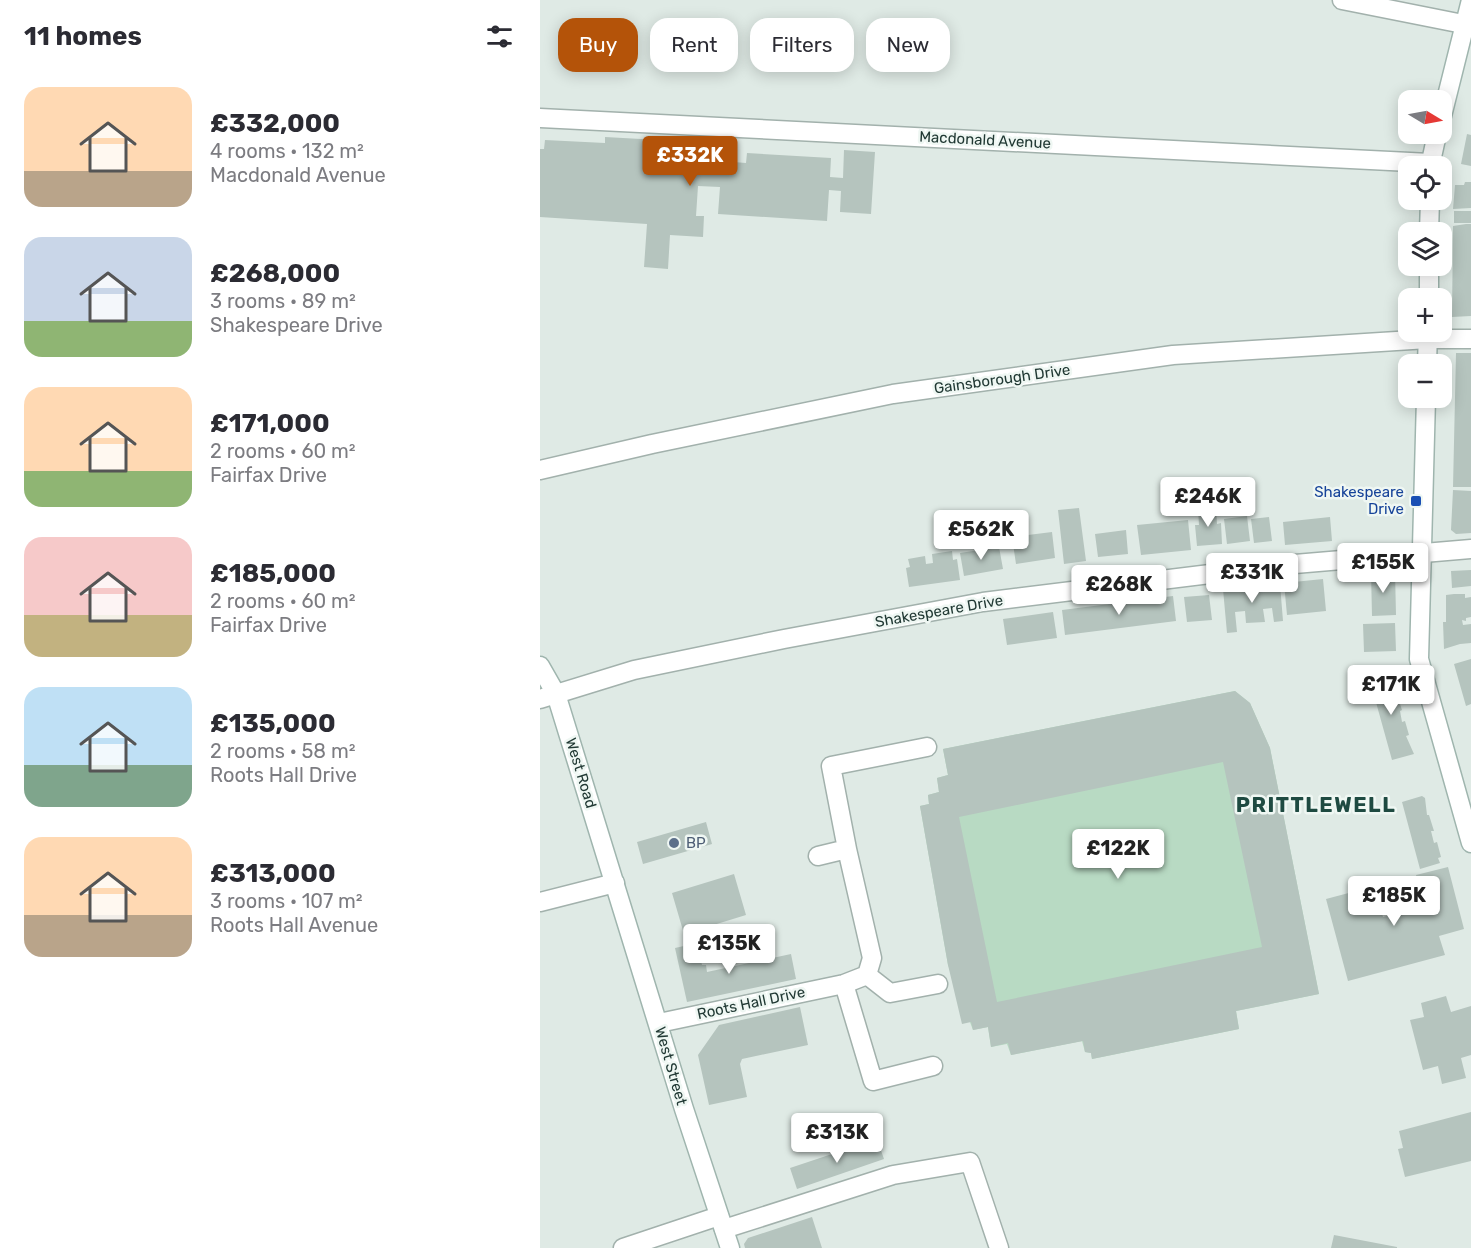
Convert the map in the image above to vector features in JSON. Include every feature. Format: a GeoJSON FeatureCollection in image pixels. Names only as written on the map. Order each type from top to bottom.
{"type":"FeatureCollection","features":[{"type":"Feature","properties":{"kind":"street"},"geometry":{"type":"LineString","coordinates":[[1342,0],[1463,24]]}},
{"type":"Feature","properties":{"kind":"street"},"geometry":{"type":"LineString","coordinates":[[1448,90],[1471,0]]}},
{"type":"Feature","properties":{"kind":"street","name":"Macdonald Avenue"},"geometry":{"type":"LineString","coordinates":[[540,118],[1398,163]]}},
{"type":"Feature","properties":{"kind":"street","name":"Gainsborough Drive"},"geometry":{"type":"LineString","coordinates":[[540,470],[652,444],[893,394],[1173,355],[1398,337]]}},
{"type":"Feature","properties":{"kind":"street","name":"Gainsborough Drive"},"geometry":{"type":"LineString","coordinates":[[1452,337],[1471,339]]}},
{"type":"Feature","properties":{"kind":"street"},"geometry":{"type":"LineString","coordinates":[[1426,408],[1419,659],[1471,843]]}},
{"type":"Feature","properties":{"kind":"street","name":"Shakespeare Drive"},"geometry":{"type":"LineString","coordinates":[[548,696],[634,670],[983,602],[1283,566],[1471,549]]}},
{"type":"Feature","properties":{"kind":"street","name":"West Road"},"geometry":{"type":"LineString","coordinates":[[540,666],[548,696],[615,883]]}},
{"type":"Feature","properties":{"kind":"street"},"geometry":{"type":"LineString","coordinates":[[927,747],[831,766],[872,958],[867,975],[890,993],[938,984]]}},
{"type":"Feature","properties":{"kind":"street"},"geometry":{"type":"LineString","coordinates":[[818,856],[847,849]]}},
{"type":"Feature","properties":{"kind":"street"},"geometry":{"type":"LineString","coordinates":[[540,902],[615,883]]}},
{"type":"Feature","properties":{"kind":"street","name":"West Street"},"geometry":{"type":"LineString","coordinates":[[615,883],[684,1109],[730,1248]]}},
{"type":"Feature","properties":{"kind":"street","name":"Roots Hall Drive"},"geometry":{"type":"LineString","coordinates":[[659,1023],[844,984],[867,975]]}},
{"type":"Feature","properties":{"kind":"street"},"geometry":{"type":"LineString","coordinates":[[844,984],[873,1081],[933,1066]]}},
{"type":"Feature","properties":{"kind":"street"},"geometry":{"type":"LineString","coordinates":[[623,1248],[893,1175],[970,1162],[999,1248]]}},
{"type":"Feature","properties":{"kind":"green space"},"geometry":{"type":"Polygon","coordinates":[[[1235,691],[1250,703],[1270,748],[1319,994],[1236,1011],[1239,1029],[1092,1059],[1091,1053],[1085,1052],[1082,1041],[1011,1055],[1007,1044],[991,1047],[988,1027],[973,1030],[948,965],[920,806],[929,804],[928,795],[939,792],[937,778],[948,775],[943,749],[1235,691]]]}},
{"type":"Feature","properties":{"kind":"building"},"geometry":{"type":"Polygon","coordinates":[[[1467,134],[1471,135],[1471,166],[1461,164],[1467,134]]]}},
{"type":"Feature","properties":{"kind":"building"},"geometry":{"type":"Polygon","coordinates":[[[605,137],[659,140],[659,148],[707,151],[706,169],[720,170],[721,161],[746,163],[747,153],[831,158],[830,177],[843,178],[844,150],[875,152],[871,214],[840,212],[841,191],[829,190],[827,221],[718,214],[720,187],[698,186],[696,216],[704,216],[703,237],[670,235],[668,269],[644,267],[647,224],[540,217],[540,149],[544,149],[545,140],[605,143],[605,137]]]}},
{"type":"Feature","properties":{"kind":"building"},"geometry":{"type":"Polygon","coordinates":[[[1465,182],[1471,182],[1471,208],[1453,209],[1455,185],[1464,185],[1465,182]]]}},
{"type":"Feature","properties":{"kind":"building"},"geometry":{"type":"Polygon","coordinates":[[[1454,211],[1471,211],[1471,223],[1454,223],[1454,211]]]}},
{"type":"Feature","properties":{"kind":"building"},"geometry":{"type":"Polygon","coordinates":[[[1471,224],[1471,316],[1452,317],[1453,226],[1471,224]]]}},
{"type":"Feature","properties":{"kind":"building"},"geometry":{"type":"Polygon","coordinates":[[[1456,353],[1471,353],[1471,487],[1453,487],[1456,353]]]}},
{"type":"Feature","properties":{"kind":"building"},"geometry":{"type":"Polygon","coordinates":[[[1453,490],[1471,491],[1471,533],[1456,534],[1451,530],[1453,490]]]}},
{"type":"Feature","properties":{"kind":"building"},"geometry":{"type":"Polygon","coordinates":[[[1079,508],[1086,561],[1064,564],[1058,510],[1079,508]]]}},
{"type":"Feature","properties":{"kind":"building"},"geometry":{"type":"Polygon","coordinates":[[[1216,508],[1217,524],[1221,523],[1222,544],[1197,546],[1195,525],[1199,525],[1198,509],[1216,508]]]}},
{"type":"Feature","properties":{"kind":"building"},"geometry":{"type":"Polygon","coordinates":[[[1247,516],[1250,541],[1227,544],[1224,519],[1247,516]]]}},
{"type":"Feature","properties":{"kind":"building"},"geometry":{"type":"Polygon","coordinates":[[[1269,517],[1272,541],[1254,543],[1251,519],[1269,517]]]}},
{"type":"Feature","properties":{"kind":"building"},"geometry":{"type":"Polygon","coordinates":[[[1330,517],[1332,541],[1285,545],[1283,522],[1330,517]]]}},
{"type":"Feature","properties":{"kind":"building"},"geometry":{"type":"Polygon","coordinates":[[[1188,520],[1191,550],[1141,555],[1137,525],[1188,520]]]}},
{"type":"Feature","properties":{"kind":"building"},"geometry":{"type":"Polygon","coordinates":[[[1126,530],[1128,554],[1098,557],[1095,534],[1126,530]]]}},
{"type":"Feature","properties":{"kind":"building"},"geometry":{"type":"Polygon","coordinates":[[[1052,532],[1055,558],[1016,564],[1012,537],[1052,532]]]}},
{"type":"Feature","properties":{"kind":"building"},"geometry":{"type":"Polygon","coordinates":[[[999,547],[1003,569],[964,576],[960,553],[999,547]]]}},
{"type":"Feature","properties":{"kind":"building"},"geometry":{"type":"Polygon","coordinates":[[[952,551],[953,560],[957,559],[960,580],[909,587],[906,568],[910,567],[908,559],[925,556],[926,564],[933,563],[932,554],[952,551]]]}},
{"type":"Feature","properties":{"kind":"building"},"geometry":{"type":"Polygon","coordinates":[[[1471,570],[1471,586],[1452,588],[1451,571],[1471,570]]]}},
{"type":"Feature","properties":{"kind":"building"},"geometry":{"type":"Polygon","coordinates":[[[1371,572],[1395,572],[1396,615],[1372,616],[1371,572]]]}},
{"type":"Feature","properties":{"kind":"building"},"geometry":{"type":"Polygon","coordinates":[[[1323,579],[1326,611],[1287,615],[1284,583],[1323,579]]]}},
{"type":"Feature","properties":{"kind":"building"},"geometry":{"type":"Polygon","coordinates":[[[1280,584],[1283,621],[1274,622],[1272,608],[1263,609],[1265,622],[1246,623],[1245,611],[1235,612],[1237,632],[1227,633],[1223,589],[1280,584]]]}},
{"type":"Feature","properties":{"kind":"building"},"geometry":{"type":"Polygon","coordinates":[[[1465,594],[1465,598],[1471,597],[1471,617],[1466,618],[1466,621],[1462,620],[1463,625],[1471,624],[1471,643],[1444,649],[1443,622],[1446,622],[1446,595],[1465,594]]]}},
{"type":"Feature","properties":{"kind":"building"},"geometry":{"type":"Polygon","coordinates":[[[1209,595],[1212,620],[1187,622],[1184,597],[1209,595]]]}},
{"type":"Feature","properties":{"kind":"building"},"geometry":{"type":"Polygon","coordinates":[[[1173,596],[1176,621],[1065,635],[1062,610],[1173,596]]]}},
{"type":"Feature","properties":{"kind":"building"},"geometry":{"type":"Polygon","coordinates":[[[1053,612],[1057,638],[1007,645],[1003,619],[1053,612]]]}},
{"type":"Feature","properties":{"kind":"building"},"geometry":{"type":"Polygon","coordinates":[[[1395,623],[1396,651],[1364,652],[1363,624],[1395,623]]]}},
{"type":"Feature","properties":{"kind":"building"},"geometry":{"type":"Polygon","coordinates":[[[1471,659],[1471,704],[1466,706],[1454,664],[1471,659]]]}},
{"type":"Feature","properties":{"kind":"building"},"geometry":{"type":"Polygon","coordinates":[[[1390,671],[1394,685],[1391,686],[1395,696],[1397,695],[1402,710],[1400,711],[1402,722],[1405,721],[1409,735],[1406,736],[1414,754],[1392,760],[1369,677],[1390,671]]]}},
{"type":"Feature","properties":{"kind":"building"},"geometry":{"type":"Polygon","coordinates":[[[1235,691],[1250,703],[1270,748],[1319,994],[1236,1011],[1239,1029],[1092,1059],[1091,1053],[1085,1052],[1083,1041],[1011,1055],[1008,1043],[991,1047],[988,1027],[973,1030],[971,1022],[962,1024],[948,965],[920,806],[929,804],[928,795],[939,792],[937,778],[948,775],[943,749],[1235,691]],[[1223,762],[959,817],[997,1002],[1262,947],[1223,762]]]}},
{"type":"Feature","properties":{"kind":"building"},"geometry":{"type":"Polygon","coordinates":[[[1422,796],[1425,798],[1427,815],[1429,815],[1434,831],[1431,831],[1434,843],[1437,842],[1441,857],[1438,858],[1440,863],[1420,869],[1402,802],[1422,796]]]}},
{"type":"Feature","properties":{"kind":"building","name":"BP"},"geometry":{"type":"Polygon","coordinates":[[[706,822],[712,844],[643,864],[637,842],[706,822]]]}},
{"type":"Feature","properties":{"kind":"building"},"geometry":{"type":"Polygon","coordinates":[[[1448,867],[1464,929],[1439,936],[1445,955],[1348,981],[1326,899],[1375,886],[1383,917],[1424,907],[1416,875],[1448,867]]]}},
{"type":"Feature","properties":{"kind":"building"},"geometry":{"type":"Polygon","coordinates":[[[734,874],[746,915],[684,934],[672,893],[734,874]]]}},
{"type":"Feature","properties":{"kind":"building"},"geometry":{"type":"Polygon","coordinates":[[[697,943],[702,965],[706,965],[707,972],[791,954],[796,979],[687,1002],[675,948],[697,943]]]}},
{"type":"Feature","properties":{"kind":"building"},"geometry":{"type":"Polygon","coordinates":[[[1446,996],[1451,1012],[1471,1006],[1471,1055],[1461,1058],[1466,1078],[1442,1084],[1438,1066],[1423,1070],[1410,1020],[1424,1017],[1421,1003],[1446,996]]]}},
{"type":"Feature","properties":{"kind":"building"},"geometry":{"type":"Polygon","coordinates":[[[800,1007],[808,1045],[742,1059],[740,1064],[747,1097],[709,1105],[698,1055],[719,1025],[800,1007]]]}},
{"type":"Feature","properties":{"kind":"building"},"geometry":{"type":"Polygon","coordinates":[[[1471,1112],[1471,1161],[1405,1177],[1398,1149],[1403,1148],[1399,1131],[1471,1112]]]}},
{"type":"Feature","properties":{"kind":"building"},"geometry":{"type":"Polygon","coordinates":[[[877,1139],[884,1159],[797,1189],[790,1168],[877,1139]]]}},
{"type":"Feature","properties":{"kind":"building"},"geometry":{"type":"Polygon","coordinates":[[[812,1217],[822,1248],[745,1248],[744,1244],[748,1238],[812,1217]]]}},
{"type":"Feature","properties":{"kind":"building"},"geometry":{"type":"Polygon","coordinates":[[[1334,1235],[1397,1247],[1397,1248],[1331,1248],[1334,1235]]]}},
{"type":"Feature","properties":{"kind":"place","name":"Shakespeare Drive"},"geometry":{"type":"Point","coordinates":[1416,501]}},
{"type":"Feature","properties":{"kind":"place","name":"BP"},"geometry":{"type":"Point","coordinates":[674,843]}},
{"type":"Feature","properties":{"kind":"district","name":"PRITTLEWELL"},"geometry":{"type":"Point","coordinates":[1316,805]}}]}
